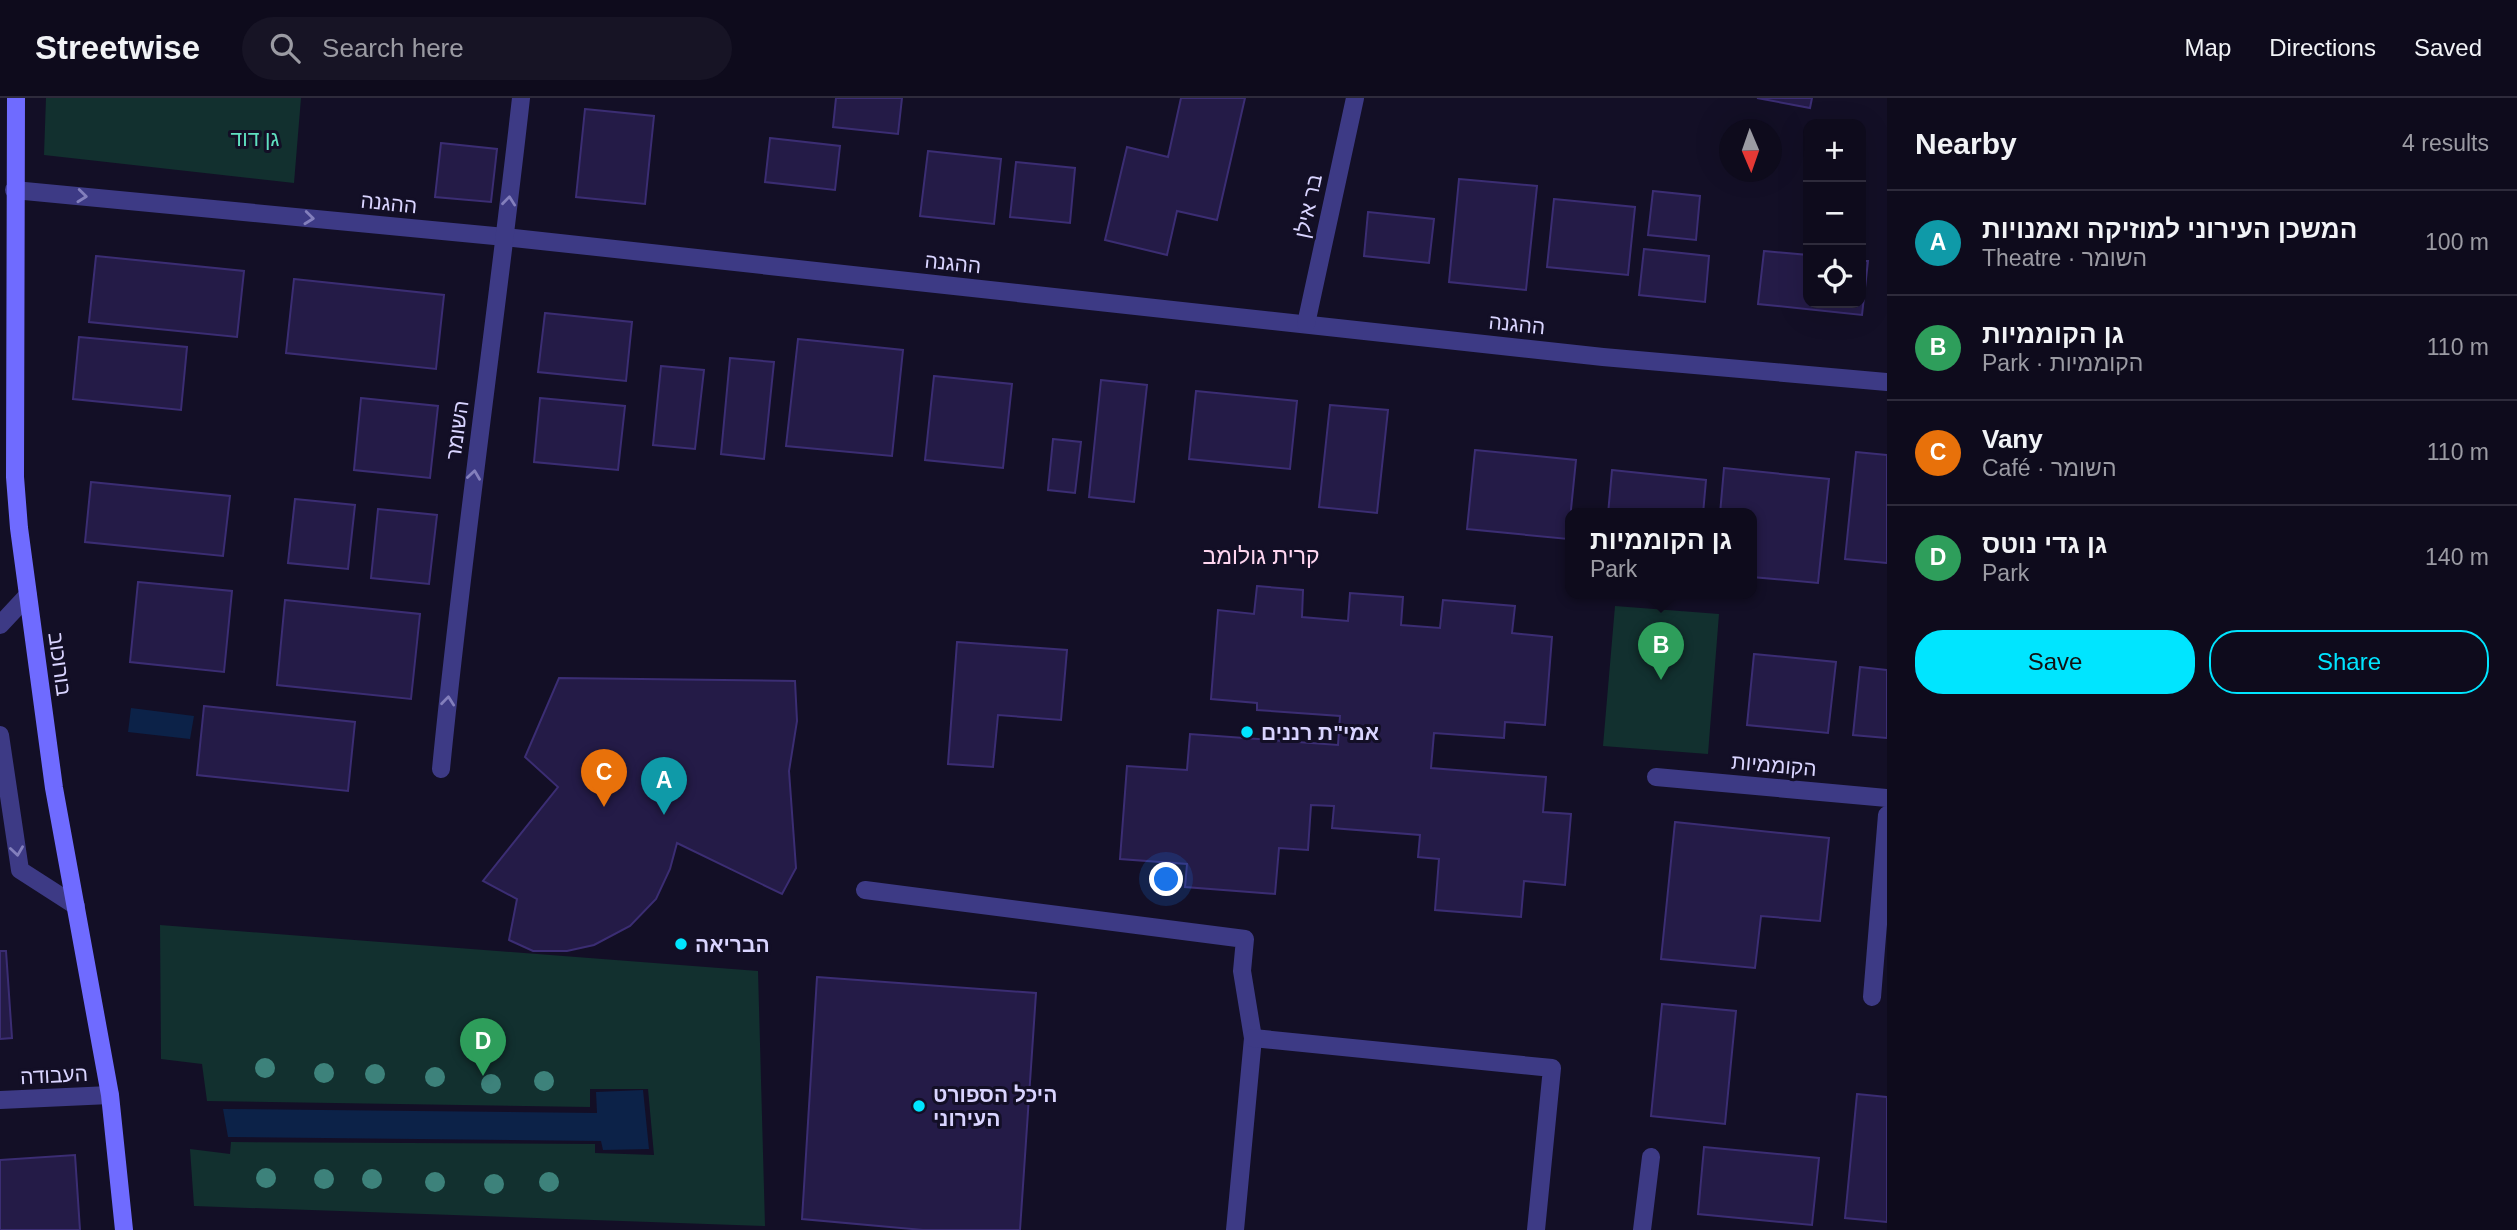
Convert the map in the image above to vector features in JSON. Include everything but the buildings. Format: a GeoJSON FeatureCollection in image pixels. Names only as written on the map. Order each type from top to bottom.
{"type":"FeatureCollection","features":[{"type":"Feature","properties":{"kind":"street","name":"בורוכוב"},"geometry":{"type":"LineString","coordinates":[[16,98],[8,476],[19,528],[54,788],[110,1095],[124,1230]]}},
{"type":"Feature","properties":{"kind":"street","name":"השומר"},"geometry":{"type":"LineString","coordinates":[[441,769],[463,559],[521,98]]}},
{"type":"Feature","properties":{"kind":"street","name":"בר אילן"},"geometry":{"type":"LineString","coordinates":[[1306,324],[1355,98]]}},
{"type":"Feature","properties":{"kind":"street","name":"ההגנה"},"geometry":{"type":"LineString","coordinates":[[14,190],[505,237],[1603,357],[1887,382]]}},
{"type":"Feature","properties":{"kind":"street"},"geometry":{"type":"LineString","coordinates":[[0,625],[27,595]]}},
{"type":"Feature","properties":{"kind":"street"},"geometry":{"type":"LineString","coordinates":[[0,735],[20,870],[76,906]]}},
{"type":"Feature","properties":{"kind":"street","name":"הקוממיות"},"geometry":{"type":"LineString","coordinates":[[1656,777],[1887,798]]}},
{"type":"Feature","properties":{"kind":"street"},"geometry":{"type":"LineString","coordinates":[[1872,997],[1887,815]]}},
{"type":"Feature","properties":{"kind":"street"},"geometry":{"type":"LineString","coordinates":[[865,890],[1245,939],[1242,971],[1253,1038],[1235,1230]]}},
{"type":"Feature","properties":{"kind":"street"},"geometry":{"type":"LineString","coordinates":[[1253,1038],[1552,1068],[1536,1230]]}},
{"type":"Feature","properties":{"kind":"street","name":"העבודה"},"geometry":{"type":"LineString","coordinates":[[0,1100],[110,1095]]}},
{"type":"Feature","properties":{"kind":"street"},"geometry":{"type":"LineString","coordinates":[[1642,1230],[1651,1157]]}},
{"type":"Feature","properties":{"kind":"green space","name":"גן דוד"},"geometry":{"type":"Polygon","coordinates":[[[46,98],[301,98],[294,183],[44,155],[46,98]]]}},
{"type":"Feature","properties":{"kind":"green space"},"geometry":{"type":"Polygon","coordinates":[[[1615,606],[1719,614],[1708,754],[1603,746],[1615,606]]]}},
{"type":"Feature","properties":{"kind":"green space"},"geometry":{"type":"Polygon","coordinates":[[[160,925],[758,971],[765,1226],[194,1206],[190,1149],[230,1154],[231,1142],[595,1144],[595,1153],[654,1155],[648,1089],[590,1089],[590,1107],[207,1101],[202,1064],[161,1059],[160,925]]]}},
{"type":"Feature","properties":{"kind":"water"},"geometry":{"type":"Polygon","coordinates":[[[131,708],[194,716],[190,739],[128,732],[131,708]]]}},
{"type":"Feature","properties":{"kind":"water"},"geometry":{"type":"Polygon","coordinates":[[[643,1090],[649,1149],[603,1150],[601,1141],[228,1137],[223,1109],[597,1113],[596,1092],[643,1090]]]}},
{"type":"Feature","properties":{"kind":"place","name":"גן הקוממיות"},"geometry":{"type":"Point","coordinates":[1661,680]}},
{"type":"Feature","properties":{"kind":"place","name":"אמי\"ת רננים"},"geometry":{"type":"Point","coordinates":[1247,732]}},
{"type":"Feature","properties":{"kind":"place","name":"Vany"},"geometry":{"type":"Point","coordinates":[604,807]}},
{"type":"Feature","properties":{"kind":"place","name":"המשכן העירוני למוזיקה ואמנויות"},"geometry":{"type":"Point","coordinates":[664,815]}},
{"type":"Feature","properties":{"kind":"place","name":"הבריאה"},"geometry":{"type":"Point","coordinates":[681,944]}},
{"type":"Feature","properties":{"kind":"place","name":"גן גדי נוטס"},"geometry":{"type":"Point","coordinates":[483,1076]}},
{"type":"Feature","properties":{"kind":"place","name":"היכל הספורט העירוני"},"geometry":{"type":"Point","coordinates":[919,1106]}},
{"type":"Feature","properties":{"kind":"district","name":"קרית גולומב"},"geometry":{"type":"Point","coordinates":[1261,556]}}]}
